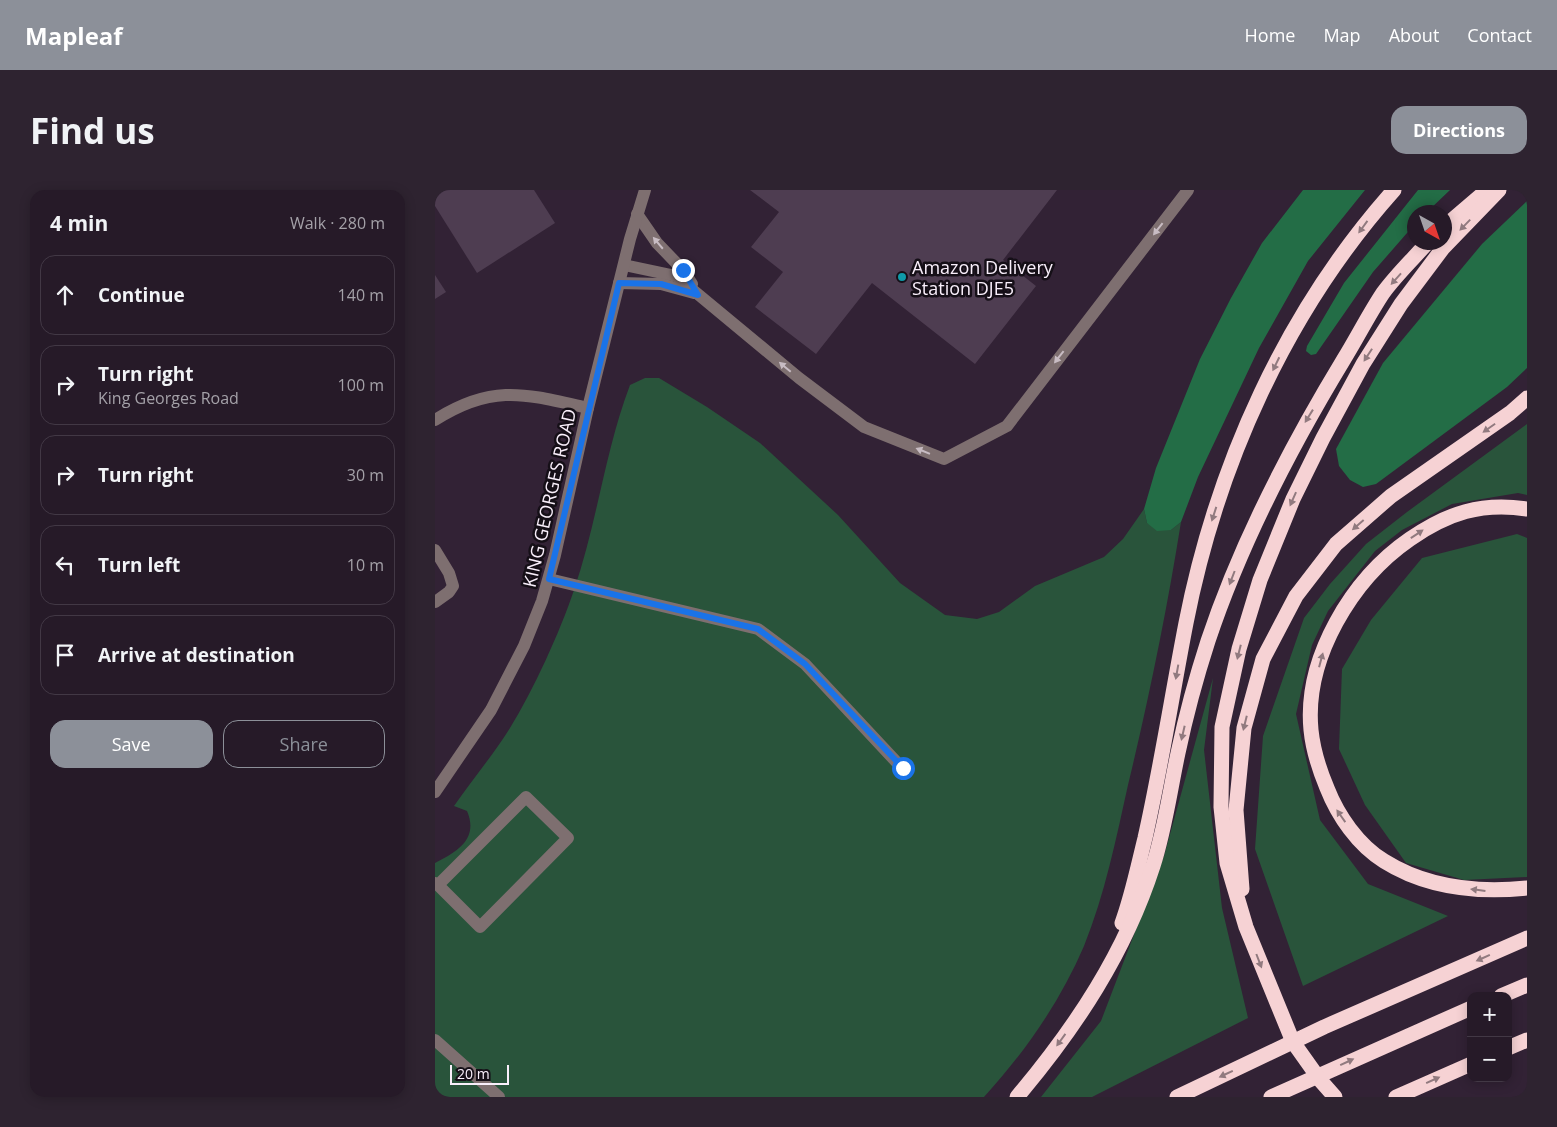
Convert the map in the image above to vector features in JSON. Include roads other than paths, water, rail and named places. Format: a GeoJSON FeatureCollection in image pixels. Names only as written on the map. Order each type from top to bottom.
{"type":"FeatureCollection","features":[{"type":"Feature","properties":{"kind":"highway"},"geometry":{"type":"LineString","coordinates":[[1090,1000],[1124,918],[1152,806],[1186,621],[1204,544],[1227,473],[1253,409],[1284,346],[1323,281],[1368,219],[1394,190]]}},
{"type":"Feature","properties":{"kind":"highway"},"geometry":{"type":"LineString","coordinates":[[1452,221],[1487,190]]}},
{"type":"Feature","properties":{"kind":"highway"},"geometry":{"type":"LineString","coordinates":[[1335,1097],[1320,1080],[1293,1042],[1246,926],[1227,863],[1221,808],[1222,727],[1239,649],[1260,580],[1293,499],[1363,364],[1401,304],[1443,248],[1499,190]]}},
{"type":"Feature","properties":{"kind":"highway"},"geometry":{"type":"LineString","coordinates":[[1017,1097],[1090,1000],[1109,970],[1132,923],[1153,864],[1191,698],[1208,640],[1236,568],[1268,496],[1302,428],[1384,292],[1421,250]]}},
{"type":"Feature","properties":{"kind":"highway"},"geometry":{"type":"LineString","coordinates":[[1246,926],[1236,810],[1244,728],[1263,658],[1292,604],[1337,544],[1391,496],[1510,413],[1527,398]]}},
{"type":"Feature","properties":{"kind":"highway"},"geometry":{"type":"LineString","coordinates":[[1527,509],[1504,506],[1467,510],[1432,524],[1397,548],[1367,576],[1342,610],[1324,650],[1313,689],[1311,729],[1319,768],[1333,804],[1356,836],[1384,861],[1415,876],[1452,887],[1487,891],[1527,888]]}},
{"type":"Feature","properties":{"kind":"highway"},"geometry":{"type":"LineString","coordinates":[[1177,1097],[1324,1027],[1527,938]]}},
{"type":"Feature","properties":{"kind":"highway"},"geometry":{"type":"LineString","coordinates":[[1510,992],[1527,985]]}},
{"type":"Feature","properties":{"kind":"highway"},"geometry":{"type":"LineString","coordinates":[[1271,1097],[1467,1010]]}},
{"type":"Feature","properties":{"kind":"highway"},"geometry":{"type":"LineString","coordinates":[[1512,1046],[1527,1040]]}},
{"type":"Feature","properties":{"kind":"highway"},"geometry":{"type":"LineString","coordinates":[[1396,1097],[1467,1066]]}},
{"type":"Feature","properties":{"kind":"street","name":"KING GEORGES ROAD"},"geometry":{"type":"LineString","coordinates":[[435,792],[478,731],[503,689],[534,624],[549,579],[623,265],[645,190]]}},
{"type":"Feature","properties":{"kind":"street"},"geometry":{"type":"LineString","coordinates":[[623,265],[676,276],[799,378],[864,427],[944,459],[1007,426],[1188,190]]}},
{"type":"Feature","properties":{"kind":"street"},"geometry":{"type":"LineString","coordinates":[[637,214],[657,243],[683,270],[698,295]]}},
{"type":"Feature","properties":{"kind":"street"},"geometry":{"type":"LineString","coordinates":[[619,283],[661,284],[698,295]]}},
{"type":"Feature","properties":{"kind":"street"},"geometry":{"type":"LineString","coordinates":[[435,420],[474,400],[509,394],[540,397],[588,408]]}},
{"type":"Feature","properties":{"kind":"street"},"geometry":{"type":"LineString","coordinates":[[435,550],[453,580],[453,586],[449,592],[435,602]]}},
{"type":"Feature","properties":{"kind":"street"},"geometry":{"type":"LineString","coordinates":[[549,579],[758,629],[805,664],[903,768]]}},
{"type":"Feature","properties":{"kind":"street"},"geometry":{"type":"LineString","coordinates":[[526,796],[569,838],[480,927],[436,884],[526,796]]}},
{"type":"Feature","properties":{"kind":"street"},"geometry":{"type":"LineString","coordinates":[[435,1040],[499,1097]]}},
{"type":"Feature","properties":{"kind":"place","name":"Amazon Delivery Station DJE5"},"geometry":{"type":"Point","coordinates":[902,277]}}]}
